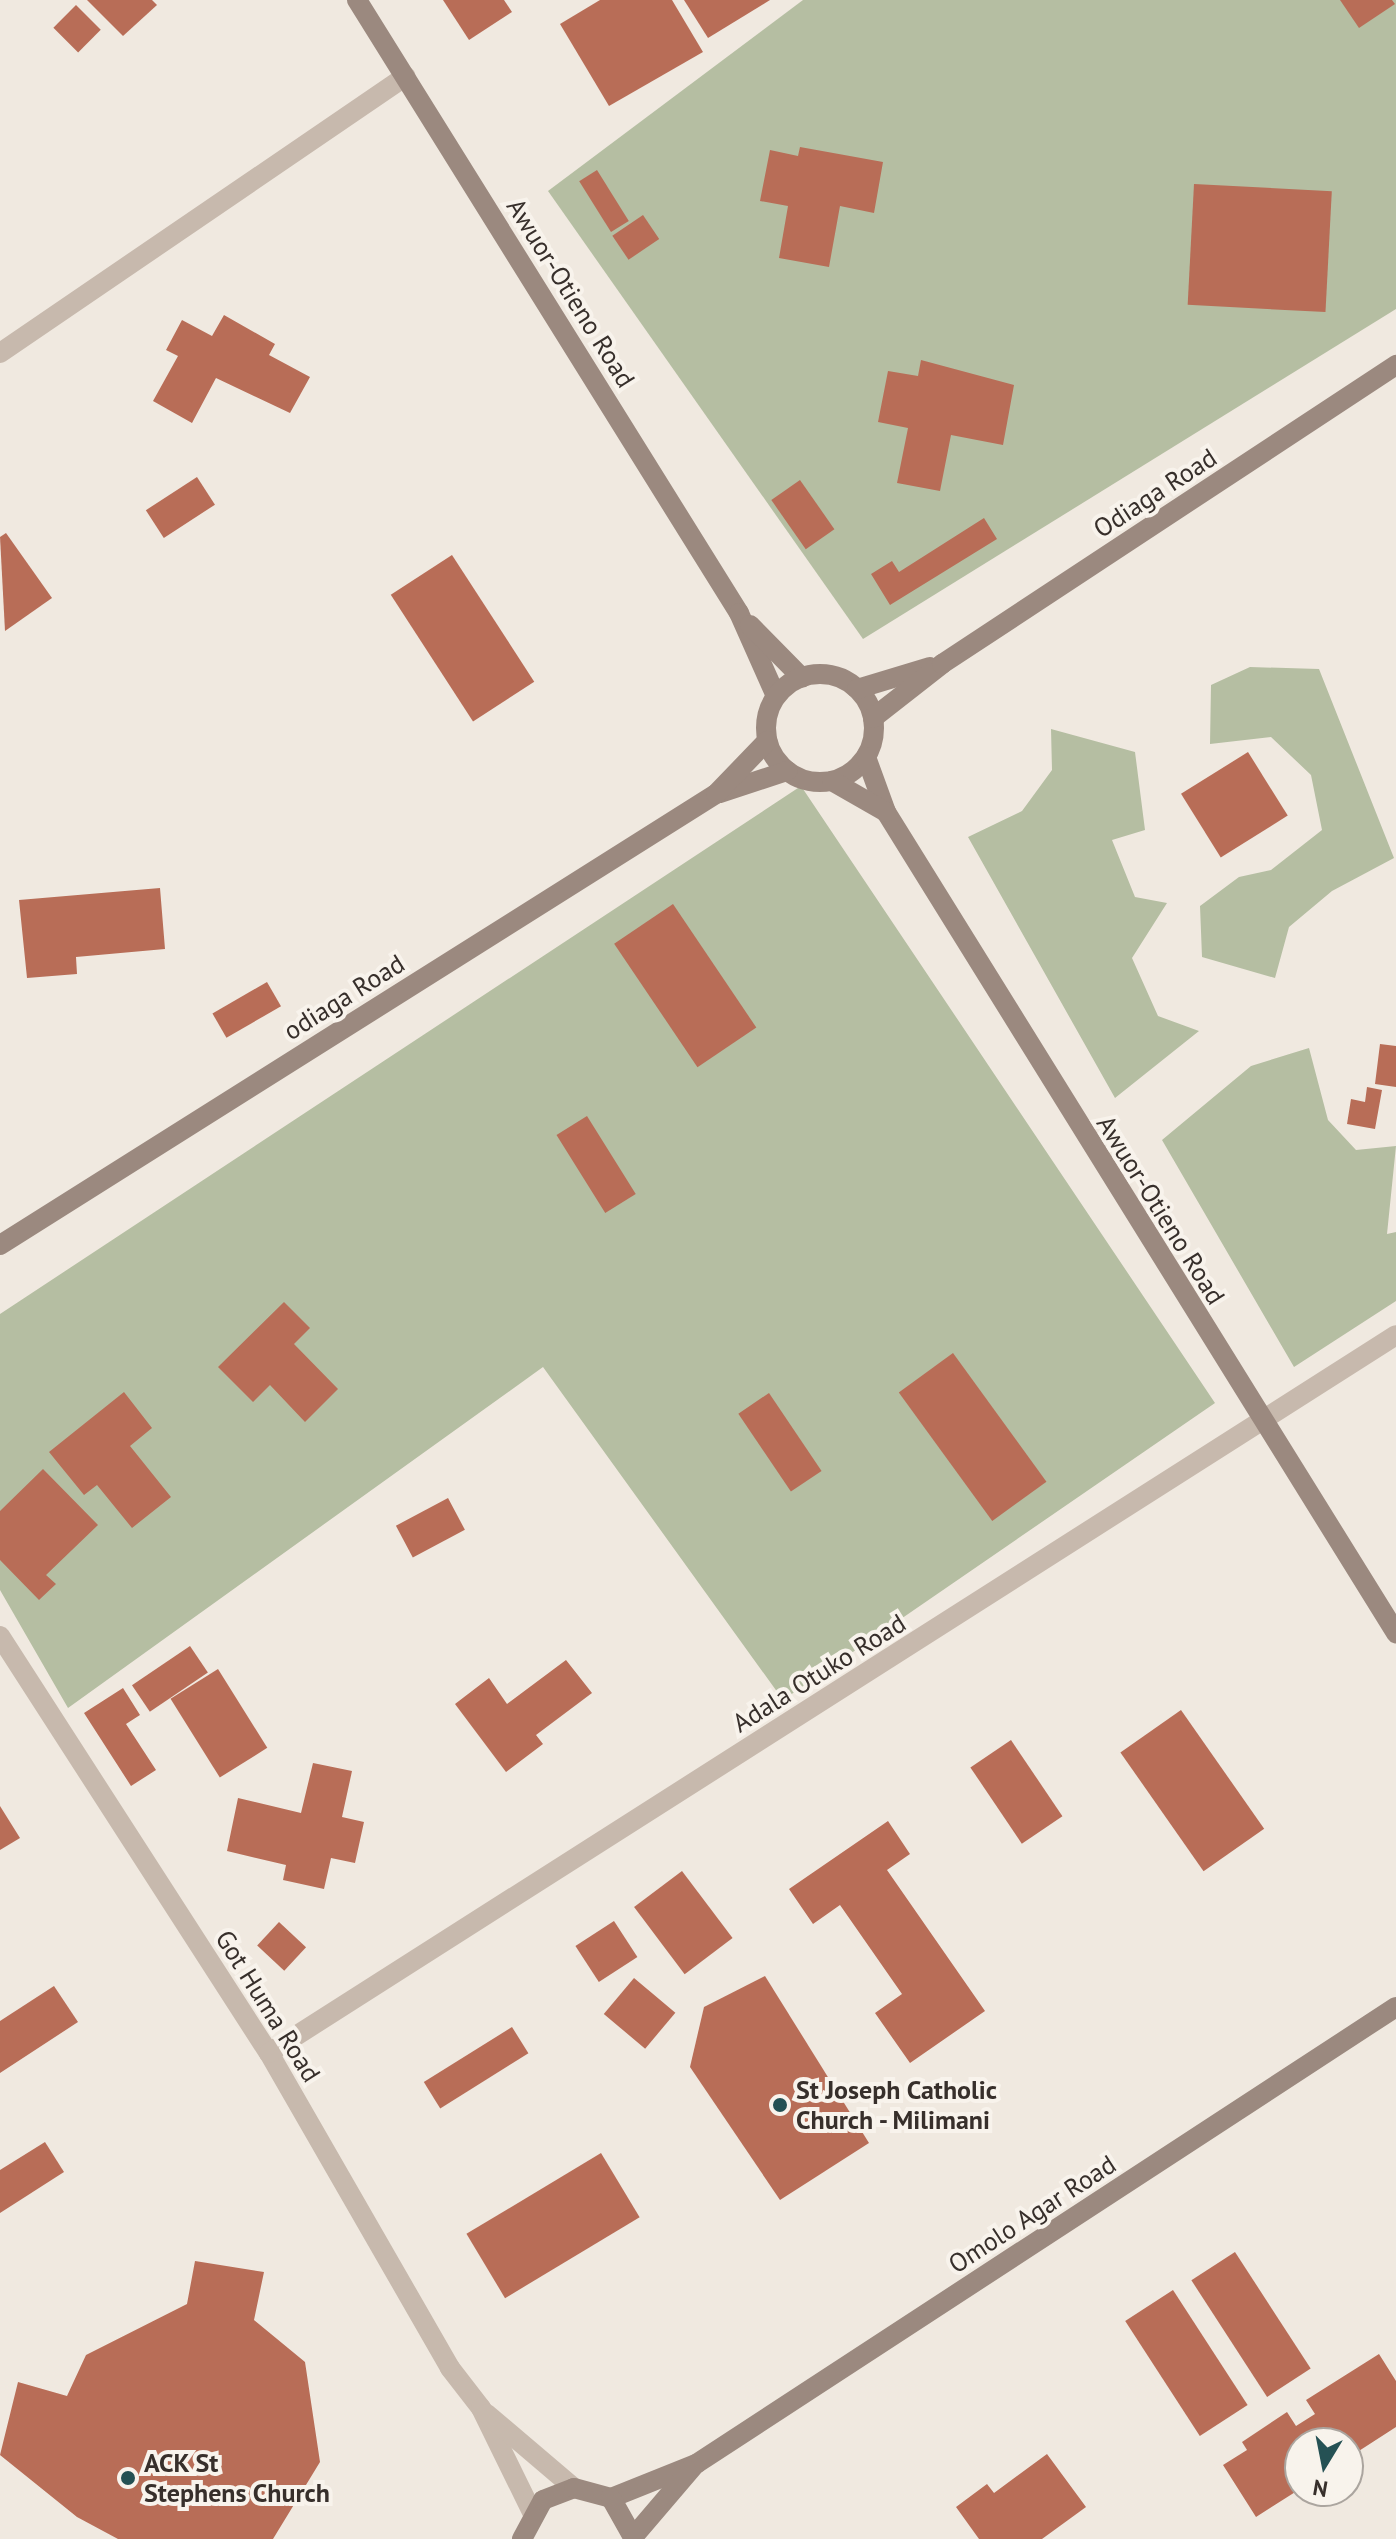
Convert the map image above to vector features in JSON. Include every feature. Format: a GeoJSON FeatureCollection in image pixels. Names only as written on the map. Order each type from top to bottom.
{"type":"FeatureCollection","features":[{"type":"Feature","properties":{"kind":"main road","name":"Awuor-Otieno Road"},"geometry":{"type":"LineString","coordinates":[[357,0],[739,613],[776,696]]}},
{"type":"Feature","properties":{"kind":"main road","name":"Odiaga Road"},"geometry":{"type":"LineString","coordinates":[[873,718],[942,664],[1396,365]]}},
{"type":"Feature","properties":{"kind":"main road","name":"Awuor-Otieno Road"},"geometry":{"type":"LineString","coordinates":[[739,613],[802,678]]}},
{"type":"Feature","properties":{"kind":"main road","name":"Odiaga Road"},"geometry":{"type":"LineString","coordinates":[[857,689],[942,664]]}},
{"type":"Feature","properties":{"kind":"main road"},"geometry":{"type":"LineString","coordinates":[[716,794],[767,741],[776,696],[802,678],[841,678],[857,689],[873,718],[866,757],[832,781]]}},
{"type":"Feature","properties":{"kind":"main road"},"geometry":{"type":"LineString","coordinates":[[716,794],[787,771],[767,741]]}},
{"type":"Feature","properties":{"kind":"main road","name":"Awuor-Otieno Road"},"geometry":{"type":"LineString","coordinates":[[866,757],[886,812],[1262,1424],[1396,1633]]}},
{"type":"Feature","properties":{"kind":"main road","name":"Awuor-Otieno Road"},"geometry":{"type":"LineString","coordinates":[[787,771],[832,781],[886,812]]}},
{"type":"Feature","properties":{"kind":"main road","name":"odiaga Road"},"geometry":{"type":"LineString","coordinates":[[0,1245],[716,794]]}},
{"type":"Feature","properties":{"kind":"main road","name":"Omolo Agar Road"},"geometry":{"type":"LineString","coordinates":[[611,2498],[696,2464],[1396,2007]]}},
{"type":"Feature","properties":{"kind":"main road","name":"Omolo Agar Road"},"geometry":{"type":"LineString","coordinates":[[634,2537],[696,2464]]}},
{"type":"Feature","properties":{"kind":"main road"},"geometry":{"type":"LineString","coordinates":[[522,2539],[532,2512],[574,2488],[611,2498],[634,2537]]}},
{"type":"Feature","properties":{"kind":"street"},"geometry":{"type":"LineString","coordinates":[[0,353],[406,76]]}},
{"type":"Feature","properties":{"kind":"street","name":"Adala Otuko Road"},"geometry":{"type":"LineString","coordinates":[[269,2053],[1262,1424],[1396,1335]]}},
{"type":"Feature","properties":{"kind":"street","name":"Got Huma Road"},"geometry":{"type":"LineString","coordinates":[[0,1636],[269,2053],[450,2368],[481,2408],[574,2488]]}},
{"type":"Feature","properties":{"kind":"street","name":"Got Huma Road"},"geometry":{"type":"LineString","coordinates":[[481,2408],[532,2512]]}},
{"type":"Feature","properties":{"kind":"green space"},"geometry":{"type":"Polygon","coordinates":[[[803,0],[1396,0],[1396,309],[863,639],[548,191],[803,0]]]}},
{"type":"Feature","properties":{"kind":"green space"},"geometry":{"type":"Polygon","coordinates":[[[1250,667],[1319,669],[1394,858],[1332,891],[1289,927],[1275,978],[1202,957],[1200,906],[1239,877],[1271,870],[1322,830],[1311,775],[1271,737],[1210,744],[1211,685],[1250,667]]]}},
{"type":"Feature","properties":{"kind":"green space"},"geometry":{"type":"Polygon","coordinates":[[[1051,729],[1135,752],[1145,830],[1112,840],[1135,897],[1167,903],[1132,958],[1158,1016],[1199,1031],[1115,1098],[968,837],[1022,811],[1052,770],[1051,729]]]}},
{"type":"Feature","properties":{"kind":"green space"},"geometry":{"type":"Polygon","coordinates":[[[801,786],[1215,1403],[783,1700],[543,1367],[68,1708],[0,1590],[0,1314],[801,786]]]}},
{"type":"Feature","properties":{"kind":"green space"},"geometry":{"type":"Polygon","coordinates":[[[1309,1048],[1328,1120],[1356,1150],[1396,1146],[1387,1234],[1396,1232],[1396,1301],[1294,1367],[1162,1140],[1251,1066],[1309,1048]]]}},
{"type":"Feature","properties":{"kind":"building"},"geometry":{"type":"Polygon","coordinates":[[[87,0],[152,0],[157,5],[123,36],[87,0]]]}},
{"type":"Feature","properties":{"kind":"building"},"geometry":{"type":"Polygon","coordinates":[[[443,0],[504,0],[512,12],[469,40],[443,0]]]}},
{"type":"Feature","properties":{"kind":"building"},"geometry":{"type":"Polygon","coordinates":[[[600,0],[672,0],[703,52],[609,106],[560,24],[600,0]]]}},
{"type":"Feature","properties":{"kind":"building"},"geometry":{"type":"Polygon","coordinates":[[[684,0],[770,0],[708,38],[684,0]]]}},
{"type":"Feature","properties":{"kind":"building"},"geometry":{"type":"Polygon","coordinates":[[[1340,0],[1392,0],[1395,4],[1359,28],[1340,0]]]}},
{"type":"Feature","properties":{"kind":"building"},"geometry":{"type":"Polygon","coordinates":[[[76,5],[101,30],[78,52],[53,28],[76,5]]]}},
{"type":"Feature","properties":{"kind":"building"},"geometry":{"type":"Polygon","coordinates":[[[800,147],[883,162],[874,213],[840,206],[829,267],[779,258],[788,206],[760,201],[770,150],[798,156],[800,147]]]}},
{"type":"Feature","properties":{"kind":"building"},"geometry":{"type":"Polygon","coordinates":[[[597,170],[629,221],[611,232],[579,181],[597,170]]]}},
{"type":"Feature","properties":{"kind":"building"},"geometry":{"type":"Polygon","coordinates":[[[1194,184],[1332,191],[1325,312],[1188,305],[1194,184]]]}},
{"type":"Feature","properties":{"kind":"building"},"geometry":{"type":"Polygon","coordinates":[[[643,215],[659,239],[629,260],[612,236],[643,215]]]}},
{"type":"Feature","properties":{"kind":"building"},"geometry":{"type":"Polygon","coordinates":[[[224,315],[275,344],[269,355],[310,377],[290,413],[216,378],[192,423],[153,401],[178,356],[166,350],[182,320],[212,336],[224,315]]]}},
{"type":"Feature","properties":{"kind":"building"},"geometry":{"type":"Polygon","coordinates":[[[921,360],[1014,385],[1003,445],[951,435],[940,491],[897,483],[908,428],[878,422],[888,371],[918,376],[921,360]]]}},
{"type":"Feature","properties":{"kind":"building"},"geometry":{"type":"Polygon","coordinates":[[[197,477],[215,505],[164,538],[146,510],[197,477]]]}},
{"type":"Feature","properties":{"kind":"building"},"geometry":{"type":"Polygon","coordinates":[[[800,480],[834,529],[806,549],[771,500],[800,480]]]}},
{"type":"Feature","properties":{"kind":"building"},"geometry":{"type":"Polygon","coordinates":[[[984,518],[997,539],[890,605],[871,574],[892,561],[899,572],[984,518]]]}},
{"type":"Feature","properties":{"kind":"building"},"geometry":{"type":"Polygon","coordinates":[[[6,533],[52,598],[5,631],[0,537],[6,533]]]}},
{"type":"Feature","properties":{"kind":"building"},"geometry":{"type":"Polygon","coordinates":[[[452,555],[534,682],[473,721],[391,595],[452,555]]]}},
{"type":"Feature","properties":{"kind":"building"},"geometry":{"type":"Polygon","coordinates":[[[1248,752],[1288,816],[1221,857],[1181,794],[1248,752]]]}},
{"type":"Feature","properties":{"kind":"building"},"geometry":{"type":"Polygon","coordinates":[[[160,888],[165,949],[76,957],[77,974],[27,978],[19,900],[160,888]]]}},
{"type":"Feature","properties":{"kind":"building"},"geometry":{"type":"Polygon","coordinates":[[[673,904],[756,1028],[697,1067],[614,944],[673,904]]]}},
{"type":"Feature","properties":{"kind":"building"},"geometry":{"type":"Polygon","coordinates":[[[267,982],[281,1006],[226,1038],[212,1014],[267,982]]]}},
{"type":"Feature","properties":{"kind":"building"},"geometry":{"type":"Polygon","coordinates":[[[1380,1044],[1396,1046],[1396,1087],[1375,1084],[1380,1044]]]}},
{"type":"Feature","properties":{"kind":"building"},"geometry":{"type":"Polygon","coordinates":[[[1367,1087],[1382,1090],[1375,1129],[1347,1124],[1351,1099],[1365,1102],[1367,1087]]]}},
{"type":"Feature","properties":{"kind":"building"},"geometry":{"type":"Polygon","coordinates":[[[587,1116],[636,1194],[605,1213],[556,1135],[587,1116]]]}},
{"type":"Feature","properties":{"kind":"building"},"geometry":{"type":"Polygon","coordinates":[[[284,1302],[310,1328],[294,1344],[338,1389],[305,1422],[270,1385],[253,1402],[218,1367],[284,1302]]]}},
{"type":"Feature","properties":{"kind":"building"},"geometry":{"type":"Polygon","coordinates":[[[953,1353],[1046,1482],[992,1521],[899,1392],[953,1353]]]}},
{"type":"Feature","properties":{"kind":"building"},"geometry":{"type":"Polygon","coordinates":[[[124,1392],[152,1428],[130,1446],[171,1497],[132,1528],[97,1485],[84,1495],[49,1452],[124,1392]]]}},
{"type":"Feature","properties":{"kind":"building"},"geometry":{"type":"Polygon","coordinates":[[[769,1393],[822,1471],[791,1492],[738,1414],[769,1393]]]}},
{"type":"Feature","properties":{"kind":"building"},"geometry":{"type":"Polygon","coordinates":[[[43,1469],[98,1525],[46,1575],[56,1584],[39,1600],[0,1560],[0,1511],[43,1469]]]}},
{"type":"Feature","properties":{"kind":"building"},"geometry":{"type":"Polygon","coordinates":[[[448,1498],[465,1530],[413,1557],[396,1526],[448,1498]]]}},
{"type":"Feature","properties":{"kind":"building"},"geometry":{"type":"Polygon","coordinates":[[[190,1646],[208,1673],[150,1712],[132,1685],[190,1646]]]}},
{"type":"Feature","properties":{"kind":"building"},"geometry":{"type":"Polygon","coordinates":[[[566,1660],[592,1693],[536,1735],[543,1744],[506,1772],[455,1704],[489,1678],[507,1704],[566,1660]]]}},
{"type":"Feature","properties":{"kind":"building"},"geometry":{"type":"Polygon","coordinates":[[[218,1669],[267,1748],[220,1778],[171,1699],[218,1669]]]}},
{"type":"Feature","properties":{"kind":"building"},"geometry":{"type":"Polygon","coordinates":[[[123,1688],[140,1715],[126,1724],[156,1770],[131,1786],[84,1713],[123,1688]]]}},
{"type":"Feature","properties":{"kind":"building"},"geometry":{"type":"Polygon","coordinates":[[[1181,1710],[1264,1829],[1204,1871],[1120,1752],[1181,1710]]]}},
{"type":"Feature","properties":{"kind":"building"},"geometry":{"type":"Polygon","coordinates":[[[1011,1740],[1062,1816],[1022,1844],[970,1767],[1011,1740]]]}},
{"type":"Feature","properties":{"kind":"building"},"geometry":{"type":"Polygon","coordinates":[[[313,1763],[352,1771],[342,1817],[364,1822],[355,1863],[331,1858],[324,1889],[283,1880],[286,1865],[227,1851],[238,1798],[301,1813],[313,1763]]]}},
{"type":"Feature","properties":{"kind":"building"},"geometry":{"type":"Polygon","coordinates":[[[0,1806],[20,1838],[0,1850],[0,1806]]]}},
{"type":"Feature","properties":{"kind":"building"},"geometry":{"type":"Polygon","coordinates":[[[888,1821],[910,1854],[887,1870],[985,2011],[910,2063],[875,2013],[902,1994],[840,1905],[813,1924],[789,1889],[888,1821]]]}},
{"type":"Feature","properties":{"kind":"building"},"geometry":{"type":"Polygon","coordinates":[[[682,1871],[733,1938],[685,1974],[634,1907],[682,1871]]]}},
{"type":"Feature","properties":{"kind":"building"},"geometry":{"type":"Polygon","coordinates":[[[614,1921],[637,1957],[599,1982],[575,1946],[614,1921]]]}},
{"type":"Feature","properties":{"kind":"building"},"geometry":{"type":"Polygon","coordinates":[[[279,1922],[306,1947],[284,1971],[257,1945],[279,1922]]]}},
{"type":"Feature","properties":{"kind":"building","name":"St Joseph Catholic Church - Milimani"},"geometry":{"type":"Polygon","coordinates":[[[765,1976],[869,2143],[780,2200],[690,2067],[704,2007],[765,1976]]]}},
{"type":"Feature","properties":{"kind":"building"},"geometry":{"type":"Polygon","coordinates":[[[634,1978],[675,2013],[645,2049],[604,2014],[634,1978]]]}},
{"type":"Feature","properties":{"kind":"building"},"geometry":{"type":"Polygon","coordinates":[[[54,1986],[78,2022],[0,2073],[0,2021],[54,1986]]]}},
{"type":"Feature","properties":{"kind":"building"},"geometry":{"type":"Polygon","coordinates":[[[512,2027],[528,2053],[440,2108],[424,2082],[512,2027]]]}},
{"type":"Feature","properties":{"kind":"building"},"geometry":{"type":"Polygon","coordinates":[[[45,2142],[64,2172],[0,2213],[0,2170],[45,2142]]]}},
{"type":"Feature","properties":{"kind":"building"},"geometry":{"type":"Polygon","coordinates":[[[601,2153],[640,2217],[505,2298],[466,2234],[601,2153]]]}},
{"type":"Feature","properties":{"kind":"building"},"geometry":{"type":"Polygon","coordinates":[[[1235,2252],[1311,2369],[1267,2397],[1191,2280],[1235,2252]]]}},
{"type":"Feature","properties":{"kind":"building"},"geometry":{"type":"Polygon","coordinates":[[[195,2261],[264,2272],[254,2320],[305,2362],[320,2462],[273,2539],[118,2539],[77,2517],[0,2455],[18,2382],[67,2396],[86,2355],[187,2304],[195,2261]]]}},
{"type":"Feature","properties":{"kind":"building"},"geometry":{"type":"Polygon","coordinates":[[[1173,2290],[1248,2405],[1200,2436],[1125,2321],[1173,2290]]]}},
{"type":"Feature","properties":{"kind":"building"},"geometry":{"type":"Polygon","coordinates":[[[1379,2354],[1396,2381],[1396,2427],[1364,2448],[1364,2427],[1284,2427],[1284,2499],[1256,2517],[1223,2465],[1247,2450],[1242,2442],[1287,2412],[1296,2426],[1315,2414],[1306,2400],[1379,2354]]]}},
{"type":"Feature","properties":{"kind":"building"},"geometry":{"type":"Polygon","coordinates":[[[1047,2454],[1086,2507],[1042,2539],[979,2539],[956,2507],[987,2484],[994,2493],[1047,2454]]]}},
{"type":"Feature","properties":{"kind":"place","name":"St Joseph Catholic Church - Milimani"},"geometry":{"type":"Point","coordinates":[780,2105]}},
{"type":"Feature","properties":{"kind":"place","name":"ACK St Stephens Church"},"geometry":{"type":"Point","coordinates":[128,2478]}}]}
